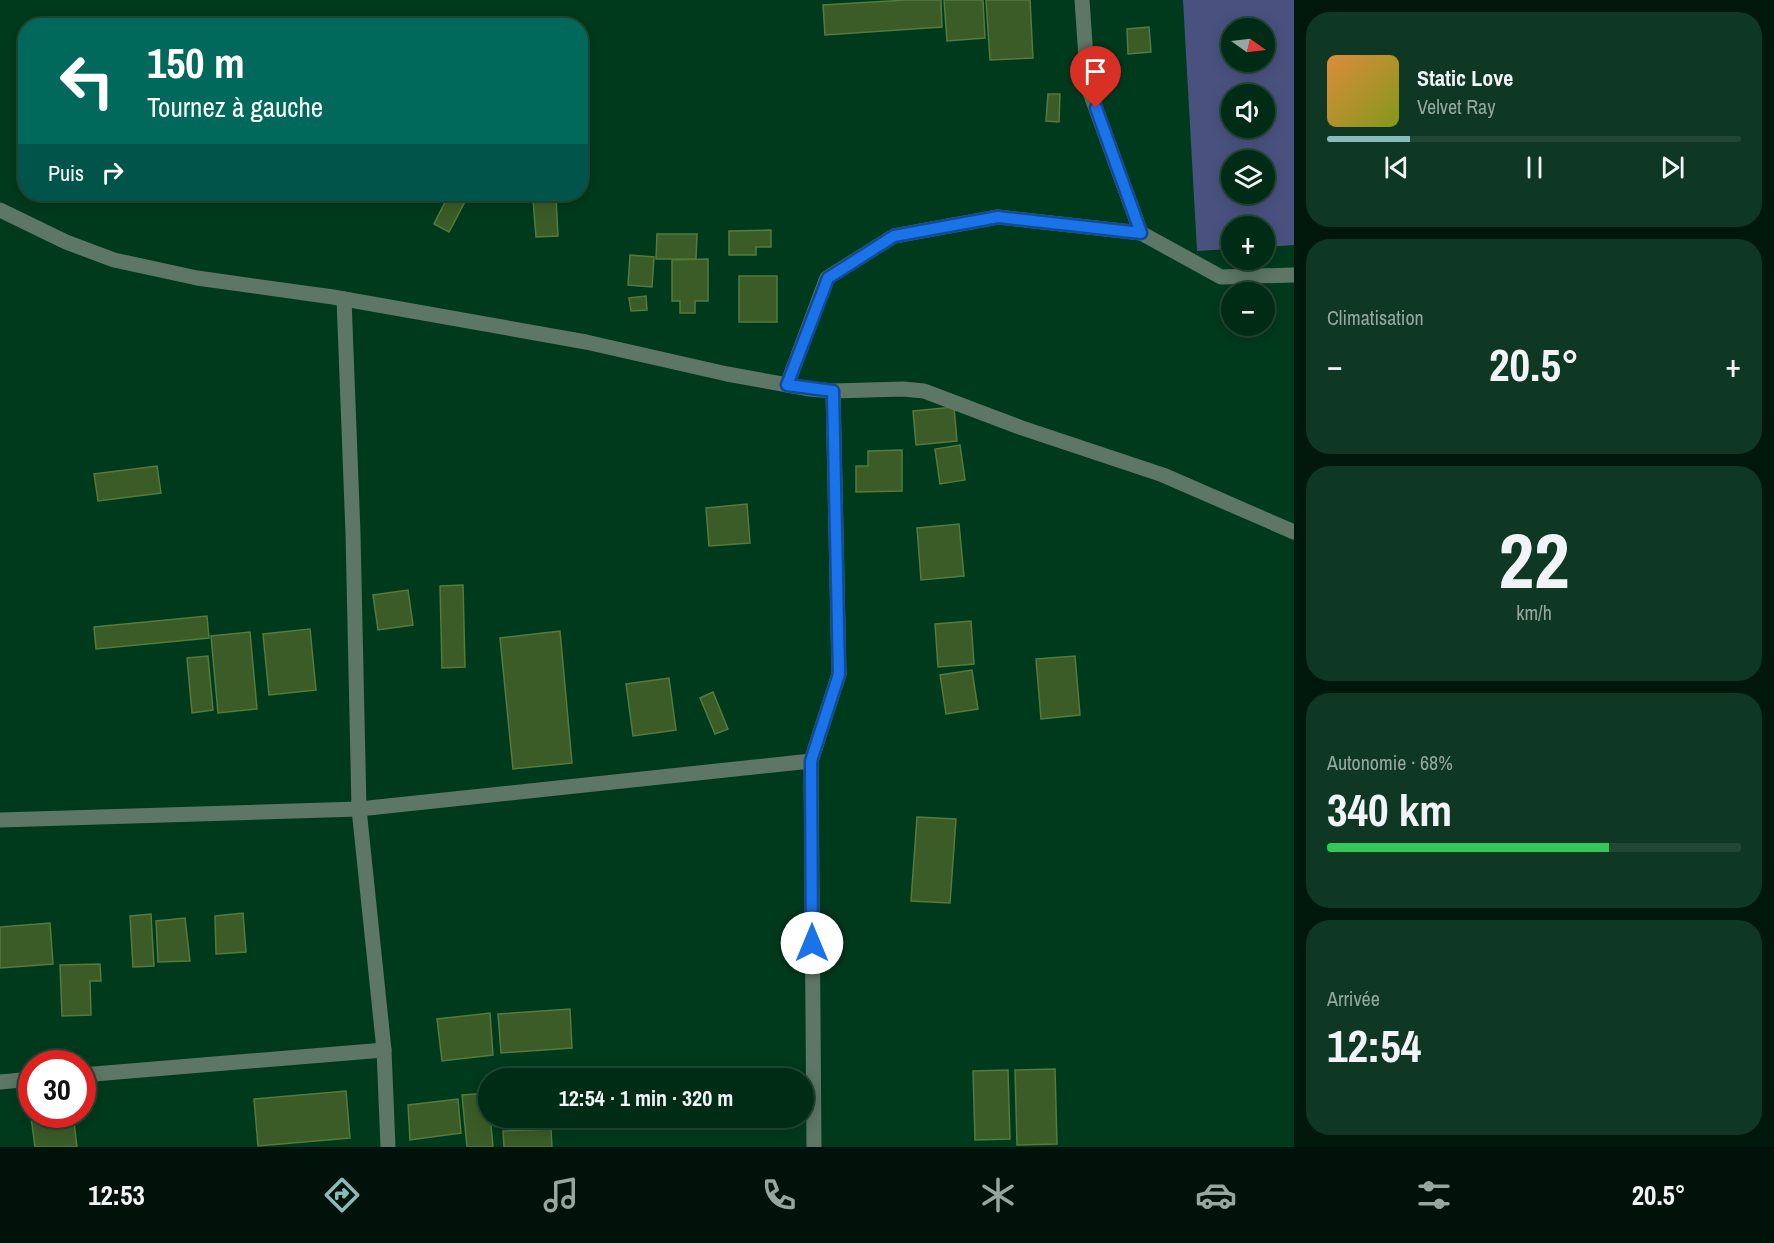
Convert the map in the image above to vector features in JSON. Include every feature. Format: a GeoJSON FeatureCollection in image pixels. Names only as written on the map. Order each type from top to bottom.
{"type":"FeatureCollection","features":[{"type":"Feature","properties":{"kind":"street"},"geometry":{"type":"LineString","coordinates":[[1082,0],[1088,87],[1141,233]]}},
{"type":"Feature","properties":{"kind":"street"},"geometry":{"type":"LineString","coordinates":[[0,210],[66,242],[114,260],[197,278],[344,299],[586,342],[787,385],[833,391],[870,389],[924,391],[1022,428],[1163,475],[1294,532]]}},
{"type":"Feature","properties":{"kind":"street"},"geometry":{"type":"LineString","coordinates":[[787,385],[828,278],[894,236],[998,217],[1141,233],[1221,277],[1294,275]]}},
{"type":"Feature","properties":{"kind":"street"},"geometry":{"type":"LineString","coordinates":[[344,299],[353,532],[359,809],[384,1050],[388,1147]]}},
{"type":"Feature","properties":{"kind":"street"},"geometry":{"type":"LineString","coordinates":[[814,1147],[811,761],[839,674],[833,391]]}},
{"type":"Feature","properties":{"kind":"street"},"geometry":{"type":"LineString","coordinates":[[0,820],[359,809],[811,761]]}},
{"type":"Feature","properties":{"kind":"street"},"geometry":{"type":"LineString","coordinates":[[96,1074],[384,1050]]}},
{"type":"Feature","properties":{"kind":"street"},"geometry":{"type":"LineString","coordinates":[[0,1082],[18,1080]]}},
{"type":"Feature","properties":{"kind":"shaded area"},"geometry":{"type":"Polygon","coordinates":[[[1183,0],[1294,0],[1294,245],[1275,246],[1275,216],[1221,216],[1221,250],[1197,251],[1183,0]]]}},
{"type":"Feature","properties":{"kind":"building"},"geometry":{"type":"Polygon","coordinates":[[[941,0],[942,27],[825,35],[823,5],[941,0]]]}},
{"type":"Feature","properties":{"kind":"building"},"geometry":{"type":"Polygon","coordinates":[[[944,0],[983,0],[985,38],[947,41],[944,0]]]}},
{"type":"Feature","properties":{"kind":"building"},"geometry":{"type":"Polygon","coordinates":[[[986,0],[1030,0],[1033,58],[990,60],[986,0]]]}},
{"type":"Feature","properties":{"kind":"building"},"geometry":{"type":"Polygon","coordinates":[[[1149,27],[1151,52],[1128,54],[1127,29],[1149,27]]]}},
{"type":"Feature","properties":{"kind":"building"},"geometry":{"type":"Polygon","coordinates":[[[1048,94],[1060,94],[1059,122],[1046,121],[1048,94]]]}},
{"type":"Feature","properties":{"kind":"building"},"geometry":{"type":"Polygon","coordinates":[[[446,201],[465,201],[449,232],[434,224],[446,201]]]}},
{"type":"Feature","properties":{"kind":"building"},"geometry":{"type":"Polygon","coordinates":[[[533,201],[556,201],[558,236],[536,237],[533,201]]]}},
{"type":"Feature","properties":{"kind":"building"},"geometry":{"type":"Polygon","coordinates":[[[771,230],[771,247],[756,247],[756,255],[729,255],[729,231],[771,230]]]}},
{"type":"Feature","properties":{"kind":"building"},"geometry":{"type":"Polygon","coordinates":[[[657,234],[697,234],[696,259],[656,259],[657,234]]]}},
{"type":"Feature","properties":{"kind":"building"},"geometry":{"type":"Polygon","coordinates":[[[630,255],[654,257],[652,287],[628,285],[630,255]]]}},
{"type":"Feature","properties":{"kind":"building"},"geometry":{"type":"Polygon","coordinates":[[[708,259],[708,301],[695,301],[695,313],[680,313],[680,301],[672,301],[672,260],[708,259]]]}},
{"type":"Feature","properties":{"kind":"building"},"geometry":{"type":"Polygon","coordinates":[[[739,276],[777,276],[777,322],[739,322],[739,276]]]}},
{"type":"Feature","properties":{"kind":"building"},"geometry":{"type":"Polygon","coordinates":[[[646,296],[647,310],[631,311],[629,298],[646,296]]]}},
{"type":"Feature","properties":{"kind":"building"},"geometry":{"type":"Polygon","coordinates":[[[954,407],[957,441],[916,445],[913,411],[954,407]]]}},
{"type":"Feature","properties":{"kind":"building"},"geometry":{"type":"Polygon","coordinates":[[[960,445],[965,480],[940,484],[935,449],[960,445]]]}},
{"type":"Feature","properties":{"kind":"building"},"geometry":{"type":"Polygon","coordinates":[[[902,450],[902,491],[856,492],[856,466],[868,466],[868,451],[902,450]]]}},
{"type":"Feature","properties":{"kind":"building"},"geometry":{"type":"Polygon","coordinates":[[[157,466],[161,493],[98,501],[94,474],[157,466]]]}},
{"type":"Feature","properties":{"kind":"building"},"geometry":{"type":"Polygon","coordinates":[[[747,504],[750,543],[709,546],[706,508],[747,504]]]}},
{"type":"Feature","properties":{"kind":"building"},"geometry":{"type":"Polygon","coordinates":[[[959,524],[964,576],[921,580],[917,528],[959,524]]]}},
{"type":"Feature","properties":{"kind":"building"},"geometry":{"type":"Polygon","coordinates":[[[463,585],[465,667],[442,668],[440,586],[463,585]]]}},
{"type":"Feature","properties":{"kind":"building"},"geometry":{"type":"Polygon","coordinates":[[[408,590],[413,625],[378,630],[373,595],[408,590]]]}},
{"type":"Feature","properties":{"kind":"building"},"geometry":{"type":"Polygon","coordinates":[[[207,616],[209,638],[96,649],[94,627],[207,616]]]}},
{"type":"Feature","properties":{"kind":"building"},"geometry":{"type":"Polygon","coordinates":[[[971,621],[974,664],[938,667],[935,624],[971,621]]]}},
{"type":"Feature","properties":{"kind":"building"},"geometry":{"type":"Polygon","coordinates":[[[310,629],[316,690],[269,695],[263,634],[310,629]]]}},
{"type":"Feature","properties":{"kind":"building"},"geometry":{"type":"Polygon","coordinates":[[[560,631],[572,763],[513,769],[500,638],[560,631]]]}},
{"type":"Feature","properties":{"kind":"building"},"geometry":{"type":"Polygon","coordinates":[[[250,632],[257,709],[218,713],[211,636],[250,632]]]}},
{"type":"Feature","properties":{"kind":"building"},"geometry":{"type":"Polygon","coordinates":[[[208,656],[213,710],[192,713],[187,658],[208,656]]]}},
{"type":"Feature","properties":{"kind":"building"},"geometry":{"type":"Polygon","coordinates":[[[1075,656],[1080,715],[1041,719],[1036,659],[1075,656]]]}},
{"type":"Feature","properties":{"kind":"building"},"geometry":{"type":"Polygon","coordinates":[[[972,670],[978,709],[946,714],[940,675],[972,670]]]}},
{"type":"Feature","properties":{"kind":"building"},"geometry":{"type":"Polygon","coordinates":[[[669,678],[676,730],[633,736],[626,684],[669,678]]]}},
{"type":"Feature","properties":{"kind":"building"},"geometry":{"type":"Polygon","coordinates":[[[713,692],[728,729],[715,734],[700,698],[713,692]]]}},
{"type":"Feature","properties":{"kind":"building"},"geometry":{"type":"Polygon","coordinates":[[[917,817],[956,819],[950,903],[911,901],[917,817]]]}},
{"type":"Feature","properties":{"kind":"building"},"geometry":{"type":"Polygon","coordinates":[[[243,913],[246,952],[216,954],[215,916],[243,913]]]}},
{"type":"Feature","properties":{"kind":"building"},"geometry":{"type":"Polygon","coordinates":[[[151,914],[154,966],[133,967],[130,916],[151,914]]]}},
{"type":"Feature","properties":{"kind":"building"},"geometry":{"type":"Polygon","coordinates":[[[185,918],[190,961],[158,962],[156,921],[185,918]]]}},
{"type":"Feature","properties":{"kind":"building"},"geometry":{"type":"Polygon","coordinates":[[[50,923],[53,964],[0,968],[0,927],[50,923]]]}},
{"type":"Feature","properties":{"kind":"building"},"geometry":{"type":"Polygon","coordinates":[[[100,964],[101,981],[90,981],[91,1015],[62,1016],[60,965],[100,964]]]}},
{"type":"Feature","properties":{"kind":"building"},"geometry":{"type":"Polygon","coordinates":[[[570,1009],[572,1048],[501,1053],[498,1014],[570,1009]]]}},
{"type":"Feature","properties":{"kind":"building"},"geometry":{"type":"Polygon","coordinates":[[[490,1013],[493,1055],[442,1061],[437,1019],[490,1013]]]}},
{"type":"Feature","properties":{"kind":"building"},"geometry":{"type":"Polygon","coordinates":[[[1055,1069],[1057,1144],[1017,1145],[1015,1070],[1055,1069]]]}},
{"type":"Feature","properties":{"kind":"building"},"geometry":{"type":"Polygon","coordinates":[[[1008,1070],[1010,1139],[975,1140],[973,1071],[1008,1070]]]}},
{"type":"Feature","properties":{"kind":"building"},"geometry":{"type":"Polygon","coordinates":[[[346,1091],[350,1138],[258,1146],[254,1099],[346,1091]]]}},
{"type":"Feature","properties":{"kind":"building"},"geometry":{"type":"Polygon","coordinates":[[[478,1094],[478,1128],[491,1128],[493,1147],[467,1147],[462,1095],[478,1094]]]}},
{"type":"Feature","properties":{"kind":"building"},"geometry":{"type":"Polygon","coordinates":[[[458,1099],[461,1133],[410,1140],[408,1105],[458,1099]]]}},
{"type":"Feature","properties":{"kind":"building"},"geometry":{"type":"Polygon","coordinates":[[[32,1128],[75,1128],[77,1147],[35,1147],[32,1128]]]}},
{"type":"Feature","properties":{"kind":"building"},"geometry":{"type":"Polygon","coordinates":[[[551,1129],[552,1147],[504,1147],[503,1131],[551,1129]]]}},
{"type":"Feature","properties":{"kind":"route"},"geometry":{"type":"LineString","coordinates":[[812,943],[811,761],[839,674],[833,391],[787,385],[828,278],[894,236],[998,217],[1141,233],[1096,108]]}}]}
